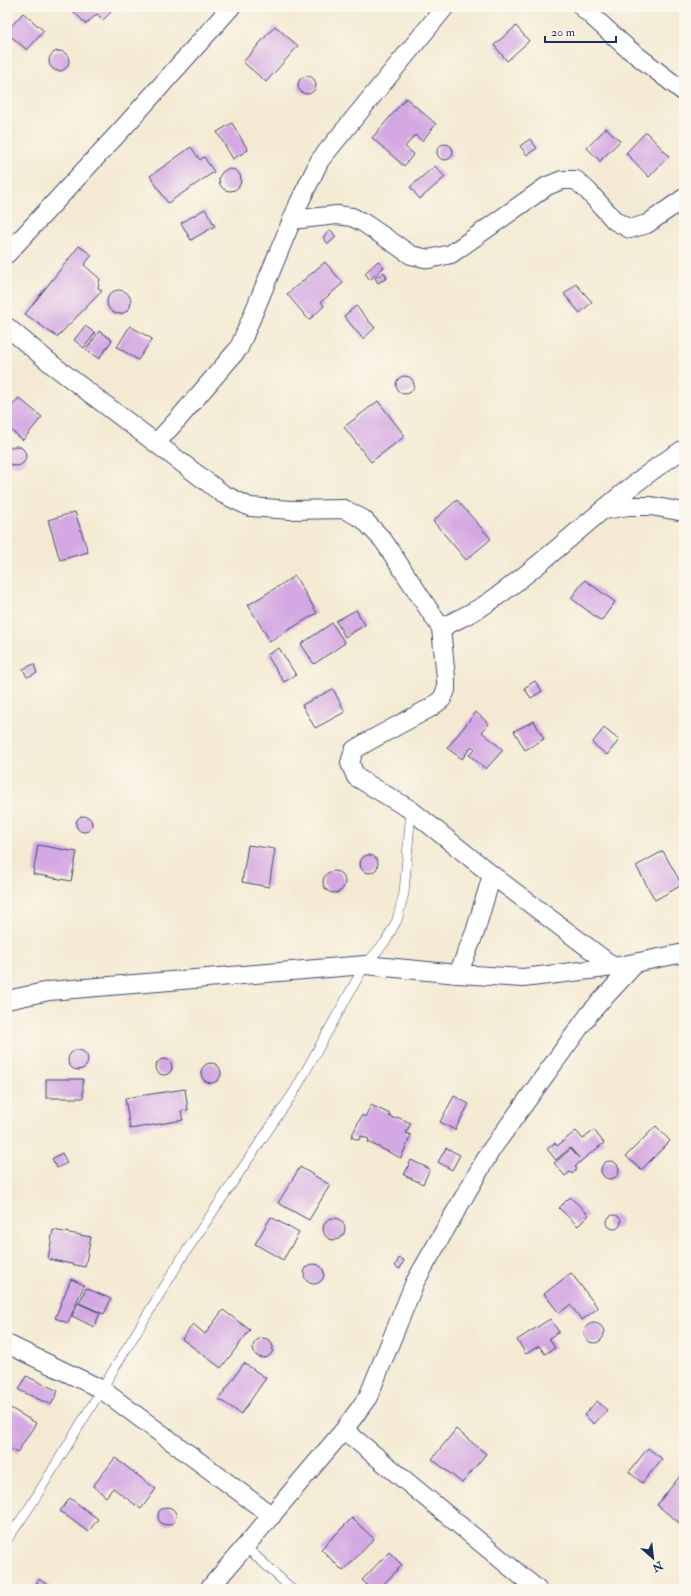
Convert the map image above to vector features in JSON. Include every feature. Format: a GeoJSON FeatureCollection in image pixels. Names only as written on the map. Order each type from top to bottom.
{"type":"FeatureCollection","features":[{"type":"Feature","properties":{"kind":"street"},"geometry":{"type":"LineString","coordinates":[[7,254],[125,126],[231,7]]}},
{"type":"Feature","properties":{"kind":"street"},"geometry":{"type":"LineString","coordinates":[[156,443],[239,348],[292,220],[320,160],[445,7]]}},
{"type":"Feature","properties":{"kind":"street"},"geometry":{"type":"LineString","coordinates":[[582,7],[626,47],[684,92]]}},
{"type":"Feature","properties":{"kind":"street"},"geometry":{"type":"LineString","coordinates":[[292,220],[337,215],[352,217],[364,223],[411,256],[429,259],[451,254],[547,186],[562,180],[576,180],[615,221],[630,229],[647,224],[684,198]]}},
{"type":"Feature","properties":{"kind":"street"},"geometry":{"type":"LineString","coordinates":[[7,327],[60,370],[223,494],[250,507],[291,510],[344,509],[362,519],[383,540],[442,628],[446,690],[442,699],[430,708],[354,750],[350,763],[356,777],[411,810],[492,875],[614,967]]}},
{"type":"Feature","properties":{"kind":"street"},"geometry":{"type":"LineString","coordinates":[[442,628],[491,601],[532,570],[645,476],[684,448]]}},
{"type":"Feature","properties":{"kind":"street"},"geometry":{"type":"LineString","coordinates":[[603,510],[628,506],[651,506],[684,512]]}},
{"type":"Feature","properties":{"kind":"street"},"geometry":{"type":"LineString","coordinates":[[458,974],[475,932],[492,875]]}},
{"type":"Feature","properties":{"kind":"street"},"geometry":{"type":"LineString","coordinates":[[7,1000],[49,991],[365,965],[458,974],[524,978],[614,967],[684,953]]}},
{"type":"Feature","properties":{"kind":"street"},"geometry":{"type":"LineString","coordinates":[[209,1589],[344,1430],[368,1397],[415,1282],[491,1150],[590,1013],[636,962]]}},
{"type":"Feature","properties":{"kind":"street"},"geometry":{"type":"LineString","coordinates":[[7,1344],[101,1389],[272,1516]]}},
{"type":"Feature","properties":{"kind":"street"},"geometry":{"type":"LineString","coordinates":[[344,1430],[537,1589]]}},
{"type":"Feature","properties":{"kind":"lane"},"geometry":{"type":"LineString","coordinates":[[7,1540],[31,1505],[183,1256],[294,1092],[365,965],[386,941],[397,920],[404,892],[411,810]]}},
{"type":"Feature","properties":{"kind":"lane"},"geometry":{"type":"LineString","coordinates":[[246,1547],[292,1589]]}},
{"type":"Feature","properties":{"kind":"building"},"geometry":{"type":"Polygon","coordinates":[[[69,7],[116,7],[103,20],[97,14],[86,24],[69,7]]]}},
{"type":"Feature","properties":{"kind":"building"},"geometry":{"type":"Polygon","coordinates":[[[23,13],[44,31],[27,50],[7,33],[7,31],[23,13]]]}},
{"type":"Feature","properties":{"kind":"building"},"geometry":{"type":"Polygon","coordinates":[[[275,26],[298,46],[266,82],[243,62],[275,26]]]}},
{"type":"Feature","properties":{"kind":"building"},"geometry":{"type":"Polygon","coordinates":[[[516,26],[529,41],[507,61],[494,45],[516,26]]]}},
{"type":"Feature","properties":{"kind":"building"},"geometry":{"type":"Polygon","coordinates":[[[59,51],[66,54],[69,61],[66,68],[59,71],[52,68],[49,61],[52,54],[59,51]]]}},
{"type":"Feature","properties":{"kind":"building"},"geometry":{"type":"Polygon","coordinates":[[[303,76],[311,76],[316,81],[314,92],[311,94],[303,94],[298,89],[298,81],[303,76]]]}},
{"type":"Feature","properties":{"kind":"building"},"geometry":{"type":"Polygon","coordinates":[[[406,98],[436,124],[422,141],[415,135],[405,147],[414,154],[404,166],[372,138],[406,98]]]}},
{"type":"Feature","properties":{"kind":"building"},"geometry":{"type":"Polygon","coordinates":[[[232,123],[248,150],[233,159],[217,132],[232,123]]]}},
{"type":"Feature","properties":{"kind":"building"},"geometry":{"type":"Polygon","coordinates":[[[606,128],[620,141],[600,161],[587,148],[606,128]]]}},
{"type":"Feature","properties":{"kind":"building"},"geometry":{"type":"Polygon","coordinates":[[[646,132],[669,156],[649,177],[626,153],[646,132]]]}},
{"type":"Feature","properties":{"kind":"building"},"geometry":{"type":"Polygon","coordinates":[[[530,139],[537,148],[527,155],[520,146],[530,139]]]}},
{"type":"Feature","properties":{"kind":"building"},"geometry":{"type":"Polygon","coordinates":[[[445,144],[451,146],[453,152],[451,158],[445,160],[439,158],[437,152],[439,146],[445,144]]]}},
{"type":"Feature","properties":{"kind":"building"},"geometry":{"type":"Polygon","coordinates":[[[191,147],[200,160],[204,157],[214,172],[168,203],[150,176],[191,147]]]}},
{"type":"Feature","properties":{"kind":"building"},"geometry":{"type":"Polygon","coordinates":[[[435,166],[445,177],[420,199],[410,187],[435,166]]]}},
{"type":"Feature","properties":{"kind":"building"},"geometry":{"type":"Polygon","coordinates":[[[230,169],[238,172],[241,180],[238,188],[230,191],[222,188],[219,180],[222,172],[230,169]]]}},
{"type":"Feature","properties":{"kind":"building"},"geometry":{"type":"Polygon","coordinates":[[[205,209],[215,226],[191,240],[181,223],[205,209]]]}},
{"type":"Feature","properties":{"kind":"building"},"geometry":{"type":"Polygon","coordinates":[[[331,230],[336,237],[328,244],[323,237],[331,230]]]}},
{"type":"Feature","properties":{"kind":"building"},"geometry":{"type":"Polygon","coordinates":[[[79,246],[92,255],[84,265],[100,279],[98,288],[102,291],[57,337],[25,314],[79,246]]]}},
{"type":"Feature","properties":{"kind":"building"},"geometry":{"type":"Polygon","coordinates":[[[378,261],[384,267],[370,280],[365,273],[378,261]]]}},
{"type":"Feature","properties":{"kind":"building"},"geometry":{"type":"Polygon","coordinates":[[[325,262],[343,283],[321,302],[324,306],[309,320],[287,294],[325,262]]]}},
{"type":"Feature","properties":{"kind":"building"},"geometry":{"type":"Polygon","coordinates":[[[384,272],[387,278],[378,283],[375,278],[384,272]]]}},
{"type":"Feature","properties":{"kind":"building"},"geometry":{"type":"Polygon","coordinates":[[[576,284],[592,302],[580,313],[564,294],[576,284]]]}},
{"type":"Feature","properties":{"kind":"building"},"geometry":{"type":"Polygon","coordinates":[[[119,290],[128,293],[131,302],[128,311],[119,314],[110,311],[107,302],[110,293],[119,290]]]}},
{"type":"Feature","properties":{"kind":"building"},"geometry":{"type":"Polygon","coordinates":[[[356,306],[375,328],[363,339],[344,316],[356,306]]]}},
{"type":"Feature","properties":{"kind":"building"},"geometry":{"type":"Polygon","coordinates":[[[85,326],[95,333],[84,348],[74,340],[85,326]]]}},
{"type":"Feature","properties":{"kind":"building"},"geometry":{"type":"Polygon","coordinates":[[[130,326],[152,339],[138,360],[117,347],[130,326]]]}},
{"type":"Feature","properties":{"kind":"building"},"geometry":{"type":"Polygon","coordinates":[[[99,331],[112,340],[99,359],[86,350],[99,331]]]}},
{"type":"Feature","properties":{"kind":"building"},"geometry":{"type":"Polygon","coordinates":[[[401,376],[409,376],[414,381],[412,392],[409,394],[401,394],[396,389],[396,381],[401,376]]]}},
{"type":"Feature","properties":{"kind":"building"},"geometry":{"type":"Polygon","coordinates":[[[19,398],[42,417],[23,440],[7,427],[7,412],[19,398]]]}},
{"type":"Feature","properties":{"kind":"building"},"geometry":{"type":"Polygon","coordinates":[[[378,401],[405,436],[371,462],[344,427],[378,401]]]}},
{"type":"Feature","properties":{"kind":"building"},"geometry":{"type":"Polygon","coordinates":[[[16,446],[23,449],[26,456],[23,463],[16,466],[9,463],[6,456],[9,449],[16,446]]]}},
{"type":"Feature","properties":{"kind":"building"},"geometry":{"type":"Polygon","coordinates":[[[457,500],[491,539],[466,560],[433,521],[457,500]]]}},
{"type":"Feature","properties":{"kind":"building"},"geometry":{"type":"Polygon","coordinates":[[[75,512],[88,552],[60,560],[48,520],[75,512]]]}},
{"type":"Feature","properties":{"kind":"building"},"geometry":{"type":"Polygon","coordinates":[[[295,576],[317,613],[270,641],[248,605],[295,576]]]}},
{"type":"Feature","properties":{"kind":"building"},"geometry":{"type":"Polygon","coordinates":[[[585,580],[615,602],[601,621],[571,598],[585,580]]]}},
{"type":"Feature","properties":{"kind":"building"},"geometry":{"type":"Polygon","coordinates":[[[356,610],[365,625],[345,637],[336,621],[356,610]]]}},
{"type":"Feature","properties":{"kind":"building"},"geometry":{"type":"Polygon","coordinates":[[[332,623],[345,643],[314,664],[301,644],[332,623]]]}},
{"type":"Feature","properties":{"kind":"building"},"geometry":{"type":"Polygon","coordinates":[[[279,648],[296,675],[284,682],[267,655],[279,648]]]}},
{"type":"Feature","properties":{"kind":"building"},"geometry":{"type":"Polygon","coordinates":[[[34,664],[37,673],[27,677],[23,669],[34,664]]]}},
{"type":"Feature","properties":{"kind":"building"},"geometry":{"type":"Polygon","coordinates":[[[535,681],[542,691],[531,698],[524,688],[535,681]]]}},
{"type":"Feature","properties":{"kind":"building"},"geometry":{"type":"Polygon","coordinates":[[[333,689],[345,712],[315,728],[302,705],[333,689]]]}},
{"type":"Feature","properties":{"kind":"building"},"geometry":{"type":"Polygon","coordinates":[[[476,712],[489,724],[482,732],[503,750],[486,769],[469,755],[475,749],[472,746],[462,759],[447,748],[476,712]]]}},
{"type":"Feature","properties":{"kind":"building"},"geometry":{"type":"Polygon","coordinates":[[[534,721],[544,739],[525,750],[514,731],[534,721]]]}},
{"type":"Feature","properties":{"kind":"building"},"geometry":{"type":"Polygon","coordinates":[[[604,728],[619,740],[607,755],[592,743],[604,728]]]}},
{"type":"Feature","properties":{"kind":"building"},"geometry":{"type":"Polygon","coordinates":[[[81,816],[87,816],[92,821],[90,830],[87,832],[81,832],[76,827],[76,821],[81,816]]]}},
{"type":"Feature","properties":{"kind":"building"},"geometry":{"type":"Polygon","coordinates":[[[38,845],[77,852],[71,881],[33,874],[38,845]]]}},
{"type":"Feature","properties":{"kind":"building"},"geometry":{"type":"Polygon","coordinates":[[[248,845],[275,849],[269,887],[242,882],[248,845]]]}},
{"type":"Feature","properties":{"kind":"building"},"geometry":{"type":"Polygon","coordinates":[[[663,851],[682,885],[655,900],[636,866],[663,851]]]}},
{"type":"Feature","properties":{"kind":"building"},"geometry":{"type":"Polygon","coordinates":[[[365,855],[373,855],[378,860],[376,871],[373,873],[365,873],[360,868],[360,860],[365,855]]]}},
{"type":"Feature","properties":{"kind":"building"},"geometry":{"type":"Polygon","coordinates":[[[334,871],[342,874],[345,882],[342,890],[334,893],[326,890],[323,882],[326,874],[334,871]]]}},
{"type":"Feature","properties":{"kind":"building"},"geometry":{"type":"Polygon","coordinates":[[[78,1050],[85,1053],[88,1060],[85,1067],[78,1070],[71,1067],[68,1060],[71,1053],[78,1050]]]}},
{"type":"Feature","properties":{"kind":"building"},"geometry":{"type":"Polygon","coordinates":[[[161,1059],[167,1059],[172,1064],[170,1073],[167,1075],[161,1075],[156,1070],[156,1064],[161,1059]]]}},
{"type":"Feature","properties":{"kind":"building"},"geometry":{"type":"Polygon","coordinates":[[[211,1063],[218,1066],[221,1073],[218,1080],[211,1083],[204,1080],[201,1073],[204,1066],[211,1063]]]}},
{"type":"Feature","properties":{"kind":"building"},"geometry":{"type":"Polygon","coordinates":[[[46,1079],[83,1079],[83,1098],[46,1098],[46,1079]]]}},
{"type":"Feature","properties":{"kind":"building"},"geometry":{"type":"Polygon","coordinates":[[[185,1089],[188,1110],[181,1111],[183,1120],[130,1129],[125,1098],[185,1089]]]}},
{"type":"Feature","properties":{"kind":"building"},"geometry":{"type":"Polygon","coordinates":[[[454,1096],[469,1104],[455,1130],[440,1122],[454,1096]]]}},
{"type":"Feature","properties":{"kind":"building"},"geometry":{"type":"Polygon","coordinates":[[[371,1105],[390,1114],[389,1116],[396,1119],[397,1117],[411,1123],[406,1133],[411,1135],[401,1158],[368,1142],[369,1139],[361,1136],[359,1140],[351,1137],[362,1115],[365,1117],[371,1105]]]}},
{"type":"Feature","properties":{"kind":"building"},"geometry":{"type":"Polygon","coordinates":[[[656,1126],[670,1141],[641,1170],[626,1156],[656,1126]]]}},
{"type":"Feature","properties":{"kind":"building"},"geometry":{"type":"Polygon","coordinates":[[[594,1130],[604,1143],[581,1161],[575,1167],[577,1169],[572,1174],[570,1172],[565,1176],[554,1163],[571,1149],[570,1148],[556,1160],[547,1149],[555,1143],[557,1146],[576,1131],[583,1139],[594,1130]]]}},
{"type":"Feature","properties":{"kind":"building"},"geometry":{"type":"Polygon","coordinates":[[[446,1148],[460,1155],[452,1170],[438,1162],[446,1148]]]}},
{"type":"Feature","properties":{"kind":"building"},"geometry":{"type":"Polygon","coordinates":[[[62,1153],[67,1163],[57,1168],[52,1159],[62,1153]]]}},
{"type":"Feature","properties":{"kind":"building"},"geometry":{"type":"Polygon","coordinates":[[[411,1160],[430,1169],[423,1184],[404,1175],[411,1160]]]}},
{"type":"Feature","properties":{"kind":"building"},"geometry":{"type":"Polygon","coordinates":[[[610,1161],[616,1164],[619,1170],[616,1176],[610,1179],[604,1176],[601,1170],[604,1164],[610,1161]]]}},
{"type":"Feature","properties":{"kind":"building"},"geometry":{"type":"Polygon","coordinates":[[[300,1167],[330,1185],[309,1220],[278,1203],[300,1167]]]}},
{"type":"Feature","properties":{"kind":"building"},"geometry":{"type":"Polygon","coordinates":[[[570,1197],[589,1215],[578,1226],[559,1208],[570,1197]]]}},
{"type":"Feature","properties":{"kind":"building"},"geometry":{"type":"Polygon","coordinates":[[[611,1215],[617,1215],[621,1219],[621,1225],[617,1229],[611,1229],[607,1225],[607,1219],[611,1215]]]}},
{"type":"Feature","properties":{"kind":"building"},"geometry":{"type":"Polygon","coordinates":[[[271,1217],[299,1233],[283,1260],[255,1244],[271,1217]]]}},
{"type":"Feature","properties":{"kind":"building"},"geometry":{"type":"Polygon","coordinates":[[[334,1218],[342,1221],[345,1229],[342,1237],[334,1240],[326,1237],[323,1229],[326,1221],[334,1218]]]}},
{"type":"Feature","properties":{"kind":"building"},"geometry":{"type":"Polygon","coordinates":[[[53,1230],[91,1237],[85,1267],[48,1259],[53,1230]]]}},
{"type":"Feature","properties":{"kind":"building"},"geometry":{"type":"Polygon","coordinates":[[[399,1258],[404,1260],[400,1269],[395,1266],[399,1258]]]}},
{"type":"Feature","properties":{"kind":"building"},"geometry":{"type":"Polygon","coordinates":[[[310,1264],[318,1264],[324,1270],[324,1278],[318,1284],[310,1284],[304,1278],[304,1270],[310,1264]]]}},
{"type":"Feature","properties":{"kind":"building"},"geometry":{"type":"Polygon","coordinates":[[[571,1273],[598,1308],[582,1320],[570,1305],[559,1313],[544,1294],[571,1273]]]}},
{"type":"Feature","properties":{"kind":"building"},"geometry":{"type":"Polygon","coordinates":[[[71,1279],[84,1285],[68,1323],[55,1318],[71,1279]]]}},
{"type":"Feature","properties":{"kind":"building"},"geometry":{"type":"Polygon","coordinates":[[[86,1288],[111,1299],[104,1314],[79,1303],[86,1288]]]}},
{"type":"Feature","properties":{"kind":"building"},"geometry":{"type":"Polygon","coordinates":[[[78,1303],[100,1313],[94,1327],[72,1316],[78,1303]]]}},
{"type":"Feature","properties":{"kind":"building"},"geometry":{"type":"Polygon","coordinates":[[[223,1310],[250,1330],[221,1368],[182,1339],[193,1324],[205,1334],[223,1310]]]}},
{"type":"Feature","properties":{"kind":"building"},"geometry":{"type":"Polygon","coordinates":[[[550,1319],[559,1332],[549,1338],[555,1348],[545,1354],[539,1346],[526,1354],[517,1340],[550,1319]]]}},
{"type":"Feature","properties":{"kind":"building"},"geometry":{"type":"Polygon","coordinates":[[[594,1323],[601,1326],[604,1333],[601,1340],[594,1343],[587,1340],[584,1333],[587,1326],[594,1323]]]}},
{"type":"Feature","properties":{"kind":"building"},"geometry":{"type":"Polygon","coordinates":[[[259,1338],[267,1338],[273,1344],[273,1352],[267,1358],[259,1358],[253,1352],[253,1344],[259,1338]]]}},
{"type":"Feature","properties":{"kind":"building"},"geometry":{"type":"Polygon","coordinates":[[[244,1363],[266,1378],[241,1414],[219,1399],[244,1363]]]}},
{"type":"Feature","properties":{"kind":"building"},"geometry":{"type":"Polygon","coordinates":[[[26,1376],[58,1391],[51,1405],[19,1390],[26,1376]]]}},
{"type":"Feature","properties":{"kind":"building"},"geometry":{"type":"Polygon","coordinates":[[[597,1401],[607,1410],[594,1424],[584,1415],[597,1401]]]}},
{"type":"Feature","properties":{"kind":"building"},"geometry":{"type":"Polygon","coordinates":[[[7,1406],[36,1423],[17,1453],[7,1447],[7,1406]]]}},
{"type":"Feature","properties":{"kind":"building"},"geometry":{"type":"Polygon","coordinates":[[[456,1429],[486,1454],[462,1483],[432,1459],[456,1429]]]}},
{"type":"Feature","properties":{"kind":"building"},"geometry":{"type":"Polygon","coordinates":[[[648,1448],[662,1459],[642,1483],[629,1472],[648,1448]]]}},
{"type":"Feature","properties":{"kind":"building"},"geometry":{"type":"Polygon","coordinates":[[[115,1458],[156,1489],[141,1509],[113,1488],[106,1497],[93,1486],[115,1458]]]}},
{"type":"Feature","properties":{"kind":"building"},"geometry":{"type":"Polygon","coordinates":[[[684,1471],[684,1522],[682,1525],[657,1505],[684,1471]]]}},
{"type":"Feature","properties":{"kind":"building"},"geometry":{"type":"Polygon","coordinates":[[[70,1498],[98,1519],[88,1532],[60,1511],[70,1498]]]}},
{"type":"Feature","properties":{"kind":"building"},"geometry":{"type":"Polygon","coordinates":[[[167,1507],[173,1510],[176,1516],[173,1522],[167,1525],[161,1522],[158,1516],[161,1510],[167,1507]]]}},
{"type":"Feature","properties":{"kind":"building"},"geometry":{"type":"Polygon","coordinates":[[[352,1518],[374,1539],[343,1571],[321,1549],[352,1518]]]}},
{"type":"Feature","properties":{"kind":"building"},"geometry":{"type":"Polygon","coordinates":[[[389,1552],[402,1565],[379,1589],[371,1589],[362,1580],[389,1552]]]}},
{"type":"Feature","properties":{"kind":"building"},"geometry":{"type":"Polygon","coordinates":[[[39,1579],[53,1589],[33,1589],[39,1579]]]}}]}
